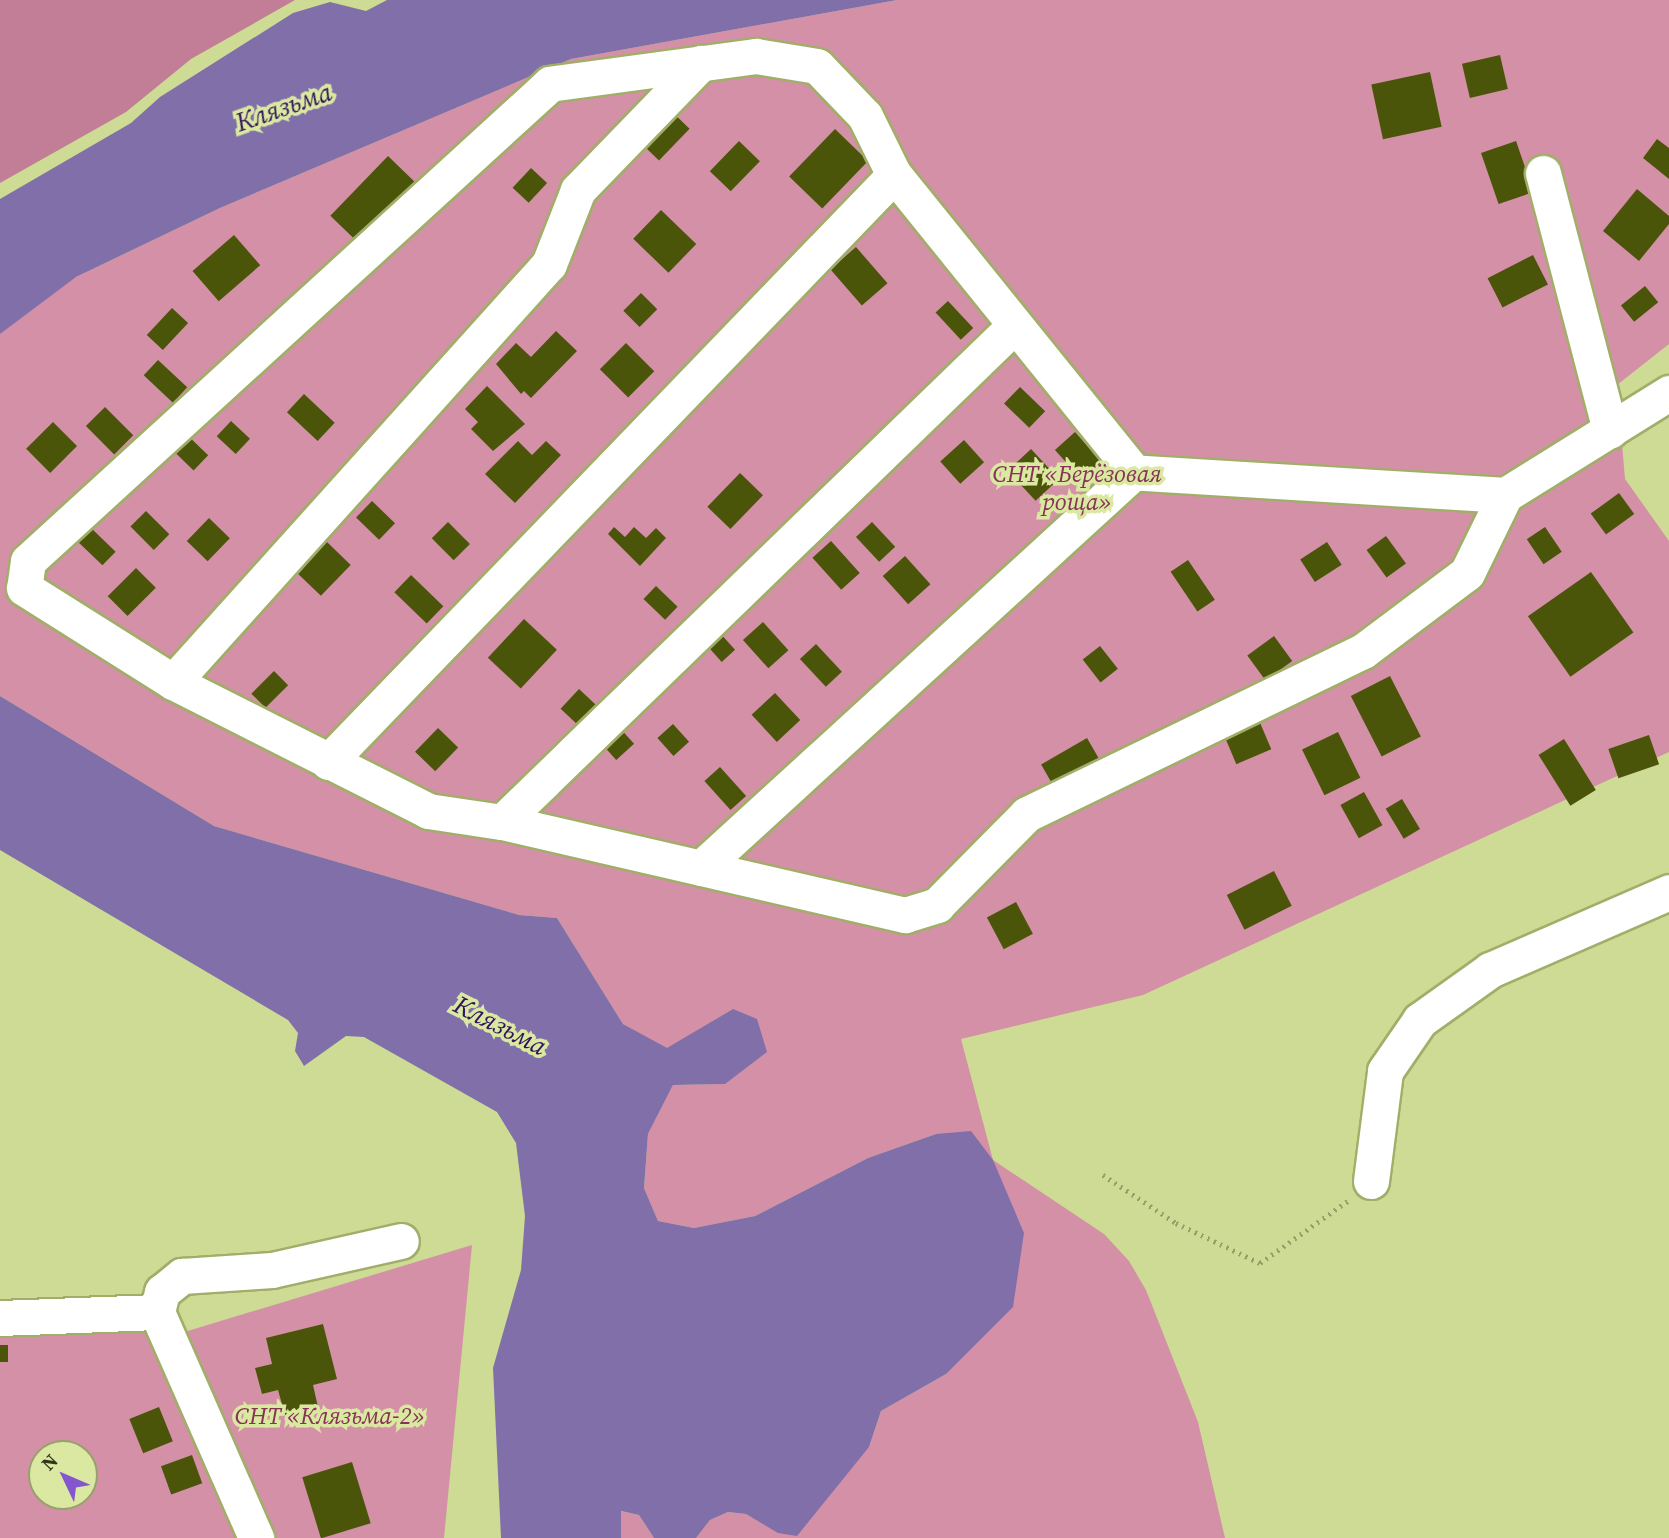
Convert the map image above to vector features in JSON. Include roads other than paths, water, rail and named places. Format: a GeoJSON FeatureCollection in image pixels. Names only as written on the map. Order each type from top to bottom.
{"type":"FeatureCollection","features":[{"type":"Feature","properties":{"kind":"street"},"geometry":{"type":"LineString","coordinates":[[1134,472],[894,175],[865,116],[817,66],[756,56],[550,84],[28,561],[24,588],[173,682],[428,811],[502,822],[905,915],[937,905],[1027,814],[1363,651],[1467,573],[1505,495],[1669,393]]}},
{"type":"Feature","properties":{"kind":"street"},"geometry":{"type":"LineString","coordinates":[[173,682],[549,264],[578,190],[701,63]]}},
{"type":"Feature","properties":{"kind":"street"},"geometry":{"type":"LineString","coordinates":[[1543,173],[1610,430]]}},
{"type":"Feature","properties":{"kind":"street"},"geometry":{"type":"LineString","coordinates":[[328,762],[894,175]]}},
{"type":"Feature","properties":{"kind":"street"},"geometry":{"type":"LineString","coordinates":[[502,822],[1015,325]]}},
{"type":"Feature","properties":{"kind":"street"},"geometry":{"type":"LineString","coordinates":[[701,868],[1134,472],[1505,495]]}},
{"type":"Feature","properties":{"kind":"street"},"geometry":{"type":"LineString","coordinates":[[1371,1181],[1385,1071],[1420,1020],[1490,970],[1669,892]]}},
{"type":"Feature","properties":{"kind":"street"},"geometry":{"type":"LineString","coordinates":[[256,1538],[157,1312],[162,1292],[182,1276],[272,1270],[401,1241]]}},
{"type":"Feature","properties":{"kind":"street"},"geometry":{"type":"LineString","coordinates":[[0,1318],[157,1312]]}},
{"type":"Feature","properties":{"kind":"water","name":"Клязьма"},"geometry":{"type":"Polygon","coordinates":[[[387,0],[897,0],[571,59],[220,208],[76,277],[0,334],[0,199],[131,123],[160,97],[293,13],[330,2],[366,11],[387,0]]]}},
{"type":"Feature","properties":{"kind":"water","name":"Клязьма"},"geometry":{"type":"Polygon","coordinates":[[[0,696],[214,826],[519,915],[557,918],[623,1024],[667,1048],[733,1009],[757,1019],[767,1052],[725,1084],[673,1085],[648,1134],[644,1188],[658,1221],[694,1228],[755,1216],[868,1158],[936,1134],[971,1131],[993,1160],[1024,1233],[1013,1307],[946,1374],[881,1411],[869,1447],[797,1536],[778,1533],[746,1514],[728,1512],[710,1520],[696,1538],[654,1538],[639,1515],[621,1511],[621,1538],[501,1538],[493,1368],[521,1270],[525,1216],[516,1143],[497,1112],[364,1037],[346,1036],[304,1066],[295,1051],[298,1033],[288,1020],[0,850],[0,696]]]}},
{"type":"Feature","properties":{"kind":"park label","name":"СНТ «Берёзовая роща»"},"geometry":{"type":"Point","coordinates":[1077,488]}},
{"type":"Feature","properties":{"kind":"park label","name":"СНТ «Клязьма-2»"},"geometry":{"type":"Point","coordinates":[330,1416]}}]}
